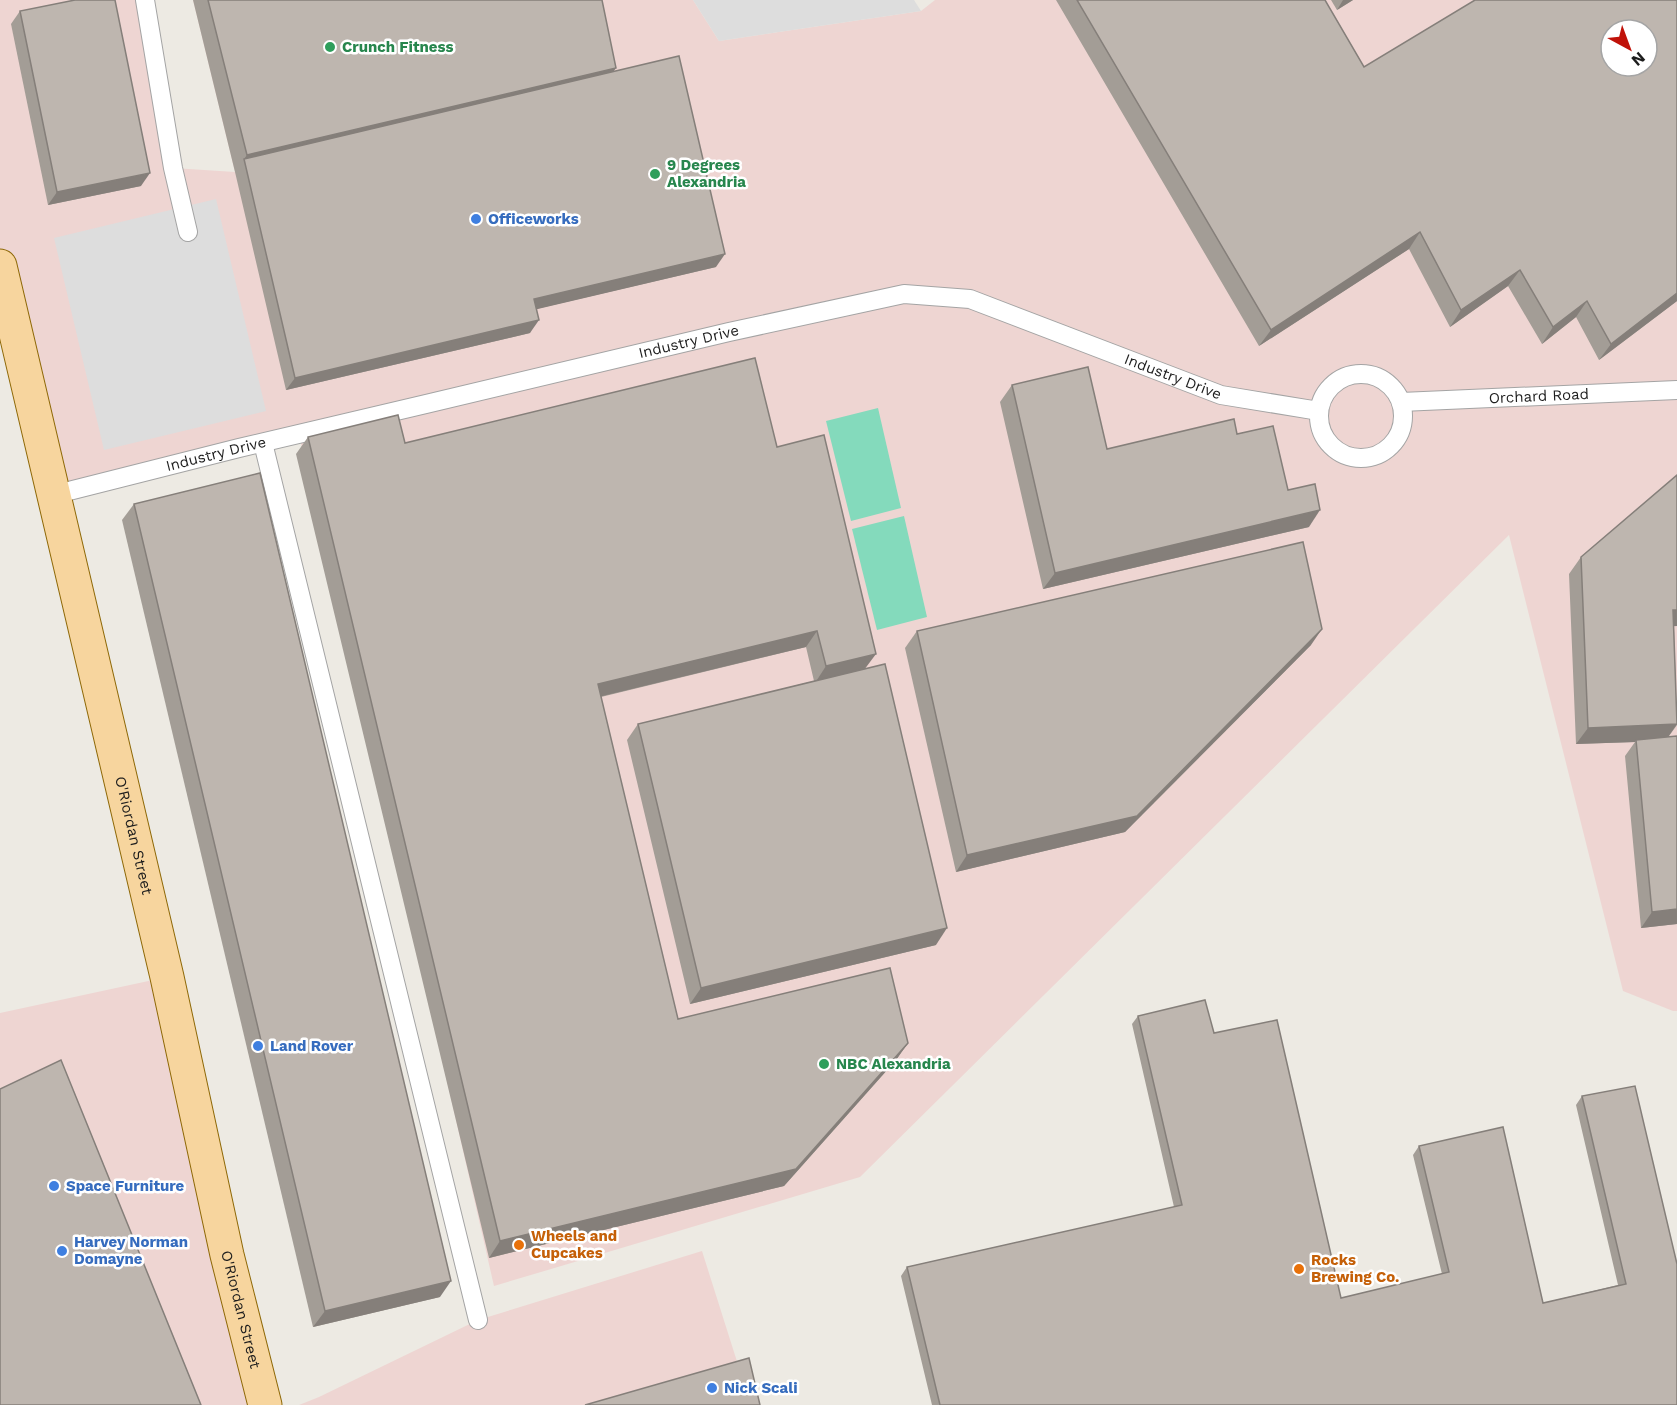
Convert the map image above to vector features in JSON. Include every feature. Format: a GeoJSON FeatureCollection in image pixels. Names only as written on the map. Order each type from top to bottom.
{"type":"FeatureCollection","features":[{"type":"Feature","properties":{"kind":"main road","name":"O'Riordan Street"},"geometry":{"type":"LineString","coordinates":[[0,266],[167,977],[227,1255],[265,1405]]}},
{"type":"Feature","properties":{"kind":"lane"},"geometry":{"type":"LineString","coordinates":[[145,0],[173,168],[188,232]]}},
{"type":"Feature","properties":{"kind":"lane","name":"Industry Drive"},"geometry":{"type":"LineString","coordinates":[[53,495],[717,335],[904,294],[970,299],[1221,395],[1319,411]]}},
{"type":"Feature","properties":{"kind":"lane"},"geometry":{"type":"LineString","coordinates":[[1357,374],[1371,375],[1384,380],[1394,389],[1401,402],[1404,416],[1402,430],[1394,443],[1384,452],[1370,458],[1356,459],[1343,455],[1324,437],[1319,411],[1323,397],[1332,386],[1343,378],[1357,374]]}},
{"type":"Feature","properties":{"kind":"lane","name":"Orchard Road"},"geometry":{"type":"LineString","coordinates":[[1401,402],[1677,390]]}},
{"type":"Feature","properties":{"kind":"lane"},"geometry":{"type":"LineString","coordinates":[[263,443],[478,1320]]}},
{"type":"Feature","properties":{"kind":"shaded area"},"geometry":{"type":"Polygon","coordinates":[[[0,0],[145,0],[173,168],[235,172],[193,0],[693,0],[719,41],[921,11],[935,0],[1677,0],[1677,1011],[1623,991],[1509,535],[860,1177],[494,1286],[299,435],[53,495],[0,266],[0,0]]]}},
{"type":"Feature","properties":{"kind":"shaded area"},"geometry":{"type":"Polygon","coordinates":[[[693,0],[914,0],[921,11],[719,41],[693,0]]]}},
{"type":"Feature","properties":{"kind":"shaded area"},"geometry":{"type":"Polygon","coordinates":[[[216,199],[266,411],[104,450],[54,238],[216,199]]]}},
{"type":"Feature","properties":{"kind":"shaded area"},"geometry":{"type":"Polygon","coordinates":[[[167,977],[265,1405],[0,1405],[0,1013],[167,977]]]}},
{"type":"Feature","properties":{"kind":"shaded area"},"geometry":{"type":"Polygon","coordinates":[[[702,1251],[740,1371],[748,1405],[299,1405],[478,1320],[702,1251]]]}},
{"type":"Feature","properties":{"kind":"green space"},"geometry":{"type":"Polygon","coordinates":[[[878,408],[901,508],[851,521],[826,421],[878,408]]]}},
{"type":"Feature","properties":{"kind":"green space"},"geometry":{"type":"Polygon","coordinates":[[[904,516],[927,617],[877,630],[852,529],[904,516]]]}},
{"type":"Feature","properties":{"kind":"building"},"geometry":{"type":"Polygon","coordinates":[[[75,0],[115,0],[150,173],[57,192],[20,11],[75,0]]]}},
{"type":"Feature","properties":{"kind":"building"},"geometry":{"type":"Polygon","coordinates":[[[208,0],[602,0],[616,68],[247,155],[208,0]]]}},
{"type":"Feature","properties":{"kind":"building"},"geometry":{"type":"Polygon","coordinates":[[[1077,0],[1325,0],[1364,67],[1475,0],[1677,0],[1677,293],[1611,344],[1587,301],[1553,327],[1520,270],[1461,310],[1420,232],[1271,330],[1077,0]]]}},
{"type":"Feature","properties":{"kind":"building","name":"Officeworks"},"geometry":{"type":"Polygon","coordinates":[[[679,56],[725,254],[534,299],[539,320],[295,378],[244,159],[679,56]]]}},
{"type":"Feature","properties":{"kind":"building"},"geometry":{"type":"Polygon","coordinates":[[[755,358],[777,447],[824,435],[876,654],[826,666],[817,631],[598,684],[678,1019],[890,968],[908,1043],[796,1169],[500,1241],[308,437],[398,415],[405,443],[755,358]]]}},
{"type":"Feature","properties":{"kind":"building"},"geometry":{"type":"Polygon","coordinates":[[[1088,367],[1107,449],[1234,419],[1237,434],[1273,426],[1288,490],[1315,484],[1320,510],[1055,573],[1012,385],[1088,367]]]}},
{"type":"Feature","properties":{"kind":"building"},"geometry":{"type":"Polygon","coordinates":[[[260,473],[451,1281],[325,1311],[134,504],[260,473]]]}},
{"type":"Feature","properties":{"kind":"building"},"geometry":{"type":"Polygon","coordinates":[[[1677,475],[1677,610],[1673,610],[1677,724],[1588,728],[1581,557],[1677,475]]]}},
{"type":"Feature","properties":{"kind":"building"},"geometry":{"type":"Polygon","coordinates":[[[1303,542],[1322,629],[1137,816],[967,855],[917,631],[1303,542]]]}},
{"type":"Feature","properties":{"kind":"building"},"geometry":{"type":"Polygon","coordinates":[[[885,664],[947,928],[701,988],[638,724],[885,664]]]}},
{"type":"Feature","properties":{"kind":"building"},"geometry":{"type":"Polygon","coordinates":[[[1677,736],[1677,909],[1652,912],[1636,740],[1677,736]]]}},
{"type":"Feature","properties":{"kind":"building"},"geometry":{"type":"Polygon","coordinates":[[[1205,1000],[1214,1033],[1277,1020],[1341,1298],[1449,1272],[1419,1146],[1503,1127],[1543,1303],[1626,1284],[1582,1096],[1635,1086],[1677,1264],[1677,1405],[940,1405],[907,1267],[1182,1205],[1138,1016],[1205,1000]]]}},
{"type":"Feature","properties":{"kind":"building","name":"Harvey Norman Domayne"},"geometry":{"type":"Polygon","coordinates":[[[61,1060],[201,1405],[0,1405],[0,1089],[61,1060]]]}},
{"type":"Feature","properties":{"kind":"building"},"geometry":{"type":"Polygon","coordinates":[[[749,1358],[760,1405],[585,1405],[749,1358]]]}},
{"type":"Feature","properties":{"kind":"place","name":"Crunch Fitness"},"geometry":{"type":"Point","coordinates":[330,47]}},
{"type":"Feature","properties":{"kind":"place","name":"9 Degrees Alexandria"},"geometry":{"type":"Point","coordinates":[655,174]}},
{"type":"Feature","properties":{"kind":"place","name":"Officeworks"},"geometry":{"type":"Point","coordinates":[476,219]}},
{"type":"Feature","properties":{"kind":"place","name":"Land Rover"},"geometry":{"type":"Point","coordinates":[258,1046]}},
{"type":"Feature","properties":{"kind":"place","name":"NBC Alexandria"},"geometry":{"type":"Point","coordinates":[824,1064]}},
{"type":"Feature","properties":{"kind":"place","name":"Space Furniture"},"geometry":{"type":"Point","coordinates":[54,1186]}},
{"type":"Feature","properties":{"kind":"place","name":"Wheels and Cupcakes"},"geometry":{"type":"Point","coordinates":[519,1245]}},
{"type":"Feature","properties":{"kind":"place","name":"Harvey Norman Domayne"},"geometry":{"type":"Point","coordinates":[62,1251]}},
{"type":"Feature","properties":{"kind":"place","name":"Rocks Brewing Co."},"geometry":{"type":"Point","coordinates":[1299,1269]}},
{"type":"Feature","properties":{"kind":"place","name":"Nick Scali"},"geometry":{"type":"Point","coordinates":[712,1388]}}]}
